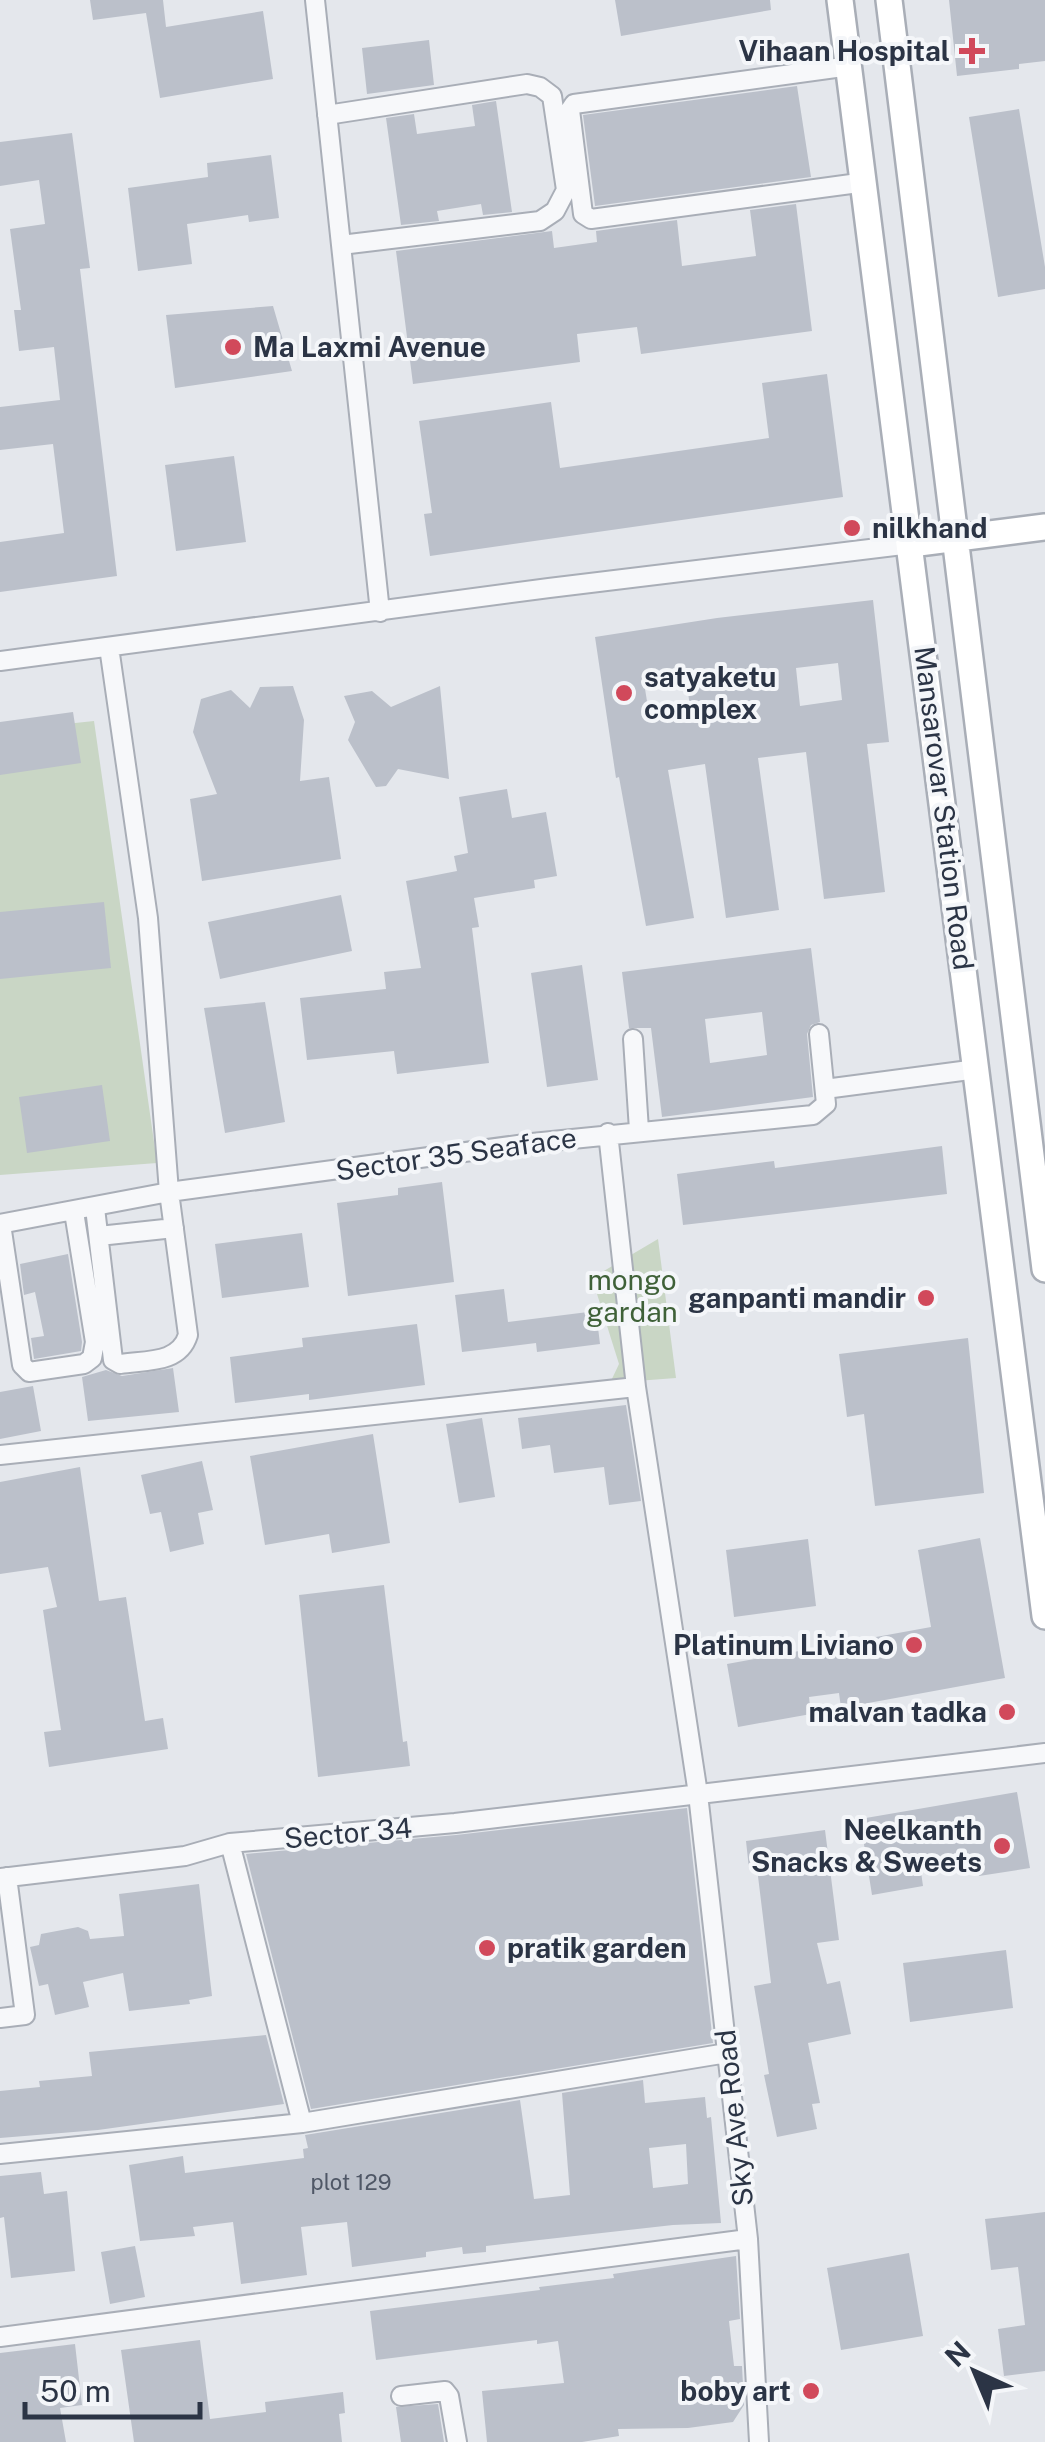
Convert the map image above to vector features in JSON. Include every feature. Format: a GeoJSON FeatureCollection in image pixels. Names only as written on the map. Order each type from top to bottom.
{"type":"FeatureCollection","features":[{"type":"Feature","properties":{"kind":"main road","name":"Mansarovar Station Road"},"geometry":{"type":"LineString","coordinates":[[840,0],[1045,1616]]}},
{"type":"Feature","properties":{"kind":"main road","name":"Mansarovar Station Road"},"geometry":{"type":"LineString","coordinates":[[889,0],[1045,1268]]}},
{"type":"Feature","properties":{"kind":"main road"},"geometry":{"type":"LineString","coordinates":[[911,544],[1045,527]]}},
{"type":"Feature","properties":{"kind":"main road"},"geometry":{"type":"LineString","coordinates":[[982,1110],[1025,1106]]}},
{"type":"Feature","properties":{"kind":"street"},"geometry":{"type":"LineString","coordinates":[[315,0],[380,612]]}},
{"type":"Feature","properties":{"kind":"street"},"geometry":{"type":"LineString","coordinates":[[850,66],[574,104],[570,110],[583,214],[591,219],[866,182]]}},
{"type":"Feature","properties":{"kind":"street"},"geometry":{"type":"LineString","coordinates":[[328,115],[527,84],[540,87],[552,96],[566,190],[556,211],[540,220],[341,245]]}},
{"type":"Feature","properties":{"kind":"street"},"geometry":{"type":"LineString","coordinates":[[0,662],[911,544]]}},
{"type":"Feature","properties":{"kind":"street"},"geometry":{"type":"LineString","coordinates":[[95,1208],[113,1360],[120,1364],[176,1356],[188,1335],[169,1192],[148,918],[109,647]]}},
{"type":"Feature","properties":{"kind":"street"},"geometry":{"type":"LineString","coordinates":[[608,1133],[813,1115],[826,1104],[819,1034]]}},
{"type":"Feature","properties":{"kind":"street"},"geometry":{"type":"LineString","coordinates":[[633,1039],[639,1130]]}},
{"type":"Feature","properties":{"kind":"street"},"geometry":{"type":"LineString","coordinates":[[825,1089],[977,1070]]}},
{"type":"Feature","properties":{"kind":"street","name":"Sector 35 Seaface"},"geometry":{"type":"LineString","coordinates":[[0,1224],[169,1192],[608,1133],[636,1387],[698,1794]]}},
{"type":"Feature","properties":{"kind":"street"},"geometry":{"type":"LineString","coordinates":[[0,1224],[22,1365],[29,1372],[84,1364],[92,1358],[95,1342],[74,1212]]}},
{"type":"Feature","properties":{"kind":"street"},"geometry":{"type":"LineString","coordinates":[[99,1236],[174,1228]]}},
{"type":"Feature","properties":{"kind":"street"},"geometry":{"type":"LineString","coordinates":[[0,1456],[636,1387]]}},
{"type":"Feature","properties":{"kind":"street","name":"Sector 34"},"geometry":{"type":"LineString","coordinates":[[4,1878],[186,1856],[230,1843],[455,1823],[1045,1753]]}},
{"type":"Feature","properties":{"kind":"street","name":"Sky Ave Road"},"geometry":{"type":"LineString","coordinates":[[698,1794],[748,2239],[758,2442]]}},
{"type":"Feature","properties":{"kind":"street"},"geometry":{"type":"LineString","coordinates":[[230,1843],[302,2123]]}},
{"type":"Feature","properties":{"kind":"street"},"geometry":{"type":"LineString","coordinates":[[0,2018],[25,2015],[4,1878]]}},
{"type":"Feature","properties":{"kind":"street"},"geometry":{"type":"LineString","coordinates":[[0,2154],[302,2123],[727,2054]]}},
{"type":"Feature","properties":{"kind":"street"},"geometry":{"type":"LineString","coordinates":[[0,2338],[748,2239]]}},
{"type":"Feature","properties":{"kind":"street"},"geometry":{"type":"LineString","coordinates":[[400,2396],[446,2391],[457,2442]]}},
{"type":"Feature","properties":{"kind":"green space"},"geometry":{"type":"Polygon","coordinates":[[[94,721],[157,1163],[0,1175],[0,731],[94,721]]]}},
{"type":"Feature","properties":{"kind":"green space","name":"mongo gardan"},"geometry":{"type":"Polygon","coordinates":[[[658,1239],[676,1378],[610,1383],[619,1364],[592,1278],[658,1239]]]}},
{"type":"Feature","properties":{"kind":"building"},"geometry":{"type":"Polygon","coordinates":[[[90,0],[163,0],[166,27],[263,11],[273,79],[160,98],[146,13],[93,20],[90,0]]]}},
{"type":"Feature","properties":{"kind":"building"},"geometry":{"type":"Polygon","coordinates":[[[615,0],[770,0],[771,10],[621,36],[615,0]]]}},
{"type":"Feature","properties":{"kind":"building"},"geometry":{"type":"Polygon","coordinates":[[[949,0],[1045,0],[1045,61],[1019,64],[1019,69],[957,76],[949,0]]]}},
{"type":"Feature","properties":{"kind":"building"},"geometry":{"type":"Polygon","coordinates":[[[429,40],[434,85],[367,94],[362,48],[429,40]]]}},
{"type":"Feature","properties":{"kind":"building"},"geometry":{"type":"Polygon","coordinates":[[[797,86],[811,177],[595,206],[583,115],[797,86]]]}},
{"type":"Feature","properties":{"kind":"building"},"geometry":{"type":"Polygon","coordinates":[[[496,101],[512,212],[483,215],[481,204],[437,211],[439,221],[401,225],[386,118],[414,114],[417,134],[475,126],[472,105],[496,101]]]}},
{"type":"Feature","properties":{"kind":"building"},"geometry":{"type":"Polygon","coordinates":[[[1019,109],[1045,267],[1045,289],[998,297],[969,117],[1019,109]]]}},
{"type":"Feature","properties":{"kind":"building"},"geometry":{"type":"Polygon","coordinates":[[[72,133],[90,268],[80,269],[117,576],[0,592],[0,542],[64,533],[53,444],[0,450],[0,407],[60,400],[54,347],[19,351],[14,310],[21,310],[10,229],[45,224],[39,180],[0,186],[0,142],[72,133]]]}},
{"type":"Feature","properties":{"kind":"building"},"geometry":{"type":"Polygon","coordinates":[[[271,155],[279,218],[249,222],[248,215],[187,224],[192,264],[138,271],[128,188],[208,177],[207,163],[271,155]]]}},
{"type":"Feature","properties":{"kind":"building"},"geometry":{"type":"Polygon","coordinates":[[[796,204],[812,331],[641,354],[637,327],[577,334],[580,362],[413,384],[396,251],[552,231],[554,248],[597,242],[596,231],[677,220],[682,266],[756,256],[750,210],[796,204]]]}},
{"type":"Feature","properties":{"kind":"building","name":"Ma Laxmi Avenue"},"geometry":{"type":"Polygon","coordinates":[[[273,306],[292,371],[175,388],[166,315],[273,306]]]}},
{"type":"Feature","properties":{"kind":"building"},"geometry":{"type":"Polygon","coordinates":[[[827,374],[843,497],[430,556],[424,514],[432,513],[419,421],[551,402],[560,468],[769,438],[762,383],[827,374]]]}},
{"type":"Feature","properties":{"kind":"building"},"geometry":{"type":"Polygon","coordinates":[[[234,456],[246,542],[176,551],[165,465],[234,456]]]}},
{"type":"Feature","properties":{"kind":"building"},"geometry":{"type":"Polygon","coordinates":[[[873,600],[889,742],[867,744],[885,892],[824,899],[806,752],[758,758],[779,910],[726,918],[705,764],[668,770],[694,918],[646,926],[619,777],[616,778],[595,637],[873,600]],[[838,663],[796,668],[800,706],[842,700],[838,663]],[[685,670],[643,676],[649,714],[690,707],[685,670]]]}},
{"type":"Feature","properties":{"kind":"building"},"geometry":{"type":"Polygon","coordinates":[[[293,686],[304,720],[300,781],[329,777],[341,859],[202,881],[190,799],[217,794],[193,732],[201,699],[231,690],[250,708],[260,687],[293,686]]]}},
{"type":"Feature","properties":{"kind":"building"},"geometry":{"type":"Polygon","coordinates":[[[440,686],[449,779],[398,769],[386,786],[376,787],[348,740],[355,722],[344,696],[372,691],[391,707],[440,686]]]}},
{"type":"Feature","properties":{"kind":"building"},"geometry":{"type":"Polygon","coordinates":[[[73,712],[81,763],[0,775],[0,722],[73,712]]]}},
{"type":"Feature","properties":{"kind":"building"},"geometry":{"type":"Polygon","coordinates":[[[507,789],[512,818],[546,812],[557,876],[534,880],[535,888],[474,898],[479,927],[472,928],[489,1063],[397,1074],[394,1051],[307,1060],[300,998],[386,989],[384,972],[421,968],[406,881],[457,871],[454,856],[468,853],[459,797],[507,789]]]}},
{"type":"Feature","properties":{"kind":"building"},"geometry":{"type":"Polygon","coordinates":[[[341,895],[352,951],[220,979],[208,922],[341,895]]]}},
{"type":"Feature","properties":{"kind":"building"},"geometry":{"type":"Polygon","coordinates":[[[104,902],[111,968],[0,979],[0,912],[104,902]]]}},
{"type":"Feature","properties":{"kind":"building"},"geometry":{"type":"Polygon","coordinates":[[[811,948],[820,1022],[811,1025],[807,1034],[813,1097],[662,1117],[651,1028],[629,1028],[622,972],[811,948]],[[762,1012],[705,1019],[710,1063],[767,1055],[762,1012]]]}},
{"type":"Feature","properties":{"kind":"building"},"geometry":{"type":"Polygon","coordinates":[[[582,965],[598,1080],[547,1087],[531,973],[582,965]]]}},
{"type":"Feature","properties":{"kind":"building"},"geometry":{"type":"Polygon","coordinates":[[[265,1002],[285,1122],[225,1133],[204,1008],[265,1002]]]}},
{"type":"Feature","properties":{"kind":"building"},"geometry":{"type":"Polygon","coordinates":[[[102,1085],[110,1141],[27,1153],[19,1097],[102,1085]]]}},
{"type":"Feature","properties":{"kind":"building"},"geometry":{"type":"Polygon","coordinates":[[[942,1146],[947,1194],[683,1225],[677,1174],[774,1161],[775,1168],[942,1146]]]}},
{"type":"Feature","properties":{"kind":"building"},"geometry":{"type":"Polygon","coordinates":[[[442,1182],[454,1282],[348,1296],[337,1203],[398,1195],[398,1188],[442,1182]]]}},
{"type":"Feature","properties":{"kind":"building"},"geometry":{"type":"Polygon","coordinates":[[[302,1233],[309,1287],[222,1298],[215,1244],[302,1233]]]}},
{"type":"Feature","properties":{"kind":"building"},"geometry":{"type":"Polygon","coordinates":[[[68,1254],[81,1351],[34,1359],[31,1338],[44,1336],[35,1292],[24,1295],[20,1264],[68,1254]]]}},
{"type":"Feature","properties":{"kind":"building"},"geometry":{"type":"Polygon","coordinates":[[[504,1289],[508,1322],[596,1311],[600,1344],[537,1352],[536,1343],[462,1352],[455,1295],[504,1289]]]}},
{"type":"Feature","properties":{"kind":"building"},"geometry":{"type":"Polygon","coordinates":[[[417,1324],[425,1385],[309,1400],[309,1394],[235,1403],[230,1357],[303,1347],[302,1338],[417,1324]]]}},
{"type":"Feature","properties":{"kind":"building"},"geometry":{"type":"Polygon","coordinates":[[[968,1338],[984,1493],[875,1506],[864,1414],[847,1417],[839,1354],[968,1338]]]}},
{"type":"Feature","properties":{"kind":"building"},"geometry":{"type":"Polygon","coordinates":[[[173,1368],[179,1412],[88,1421],[82,1377],[106,1370],[122,1376],[173,1368]]]}},
{"type":"Feature","properties":{"kind":"building"},"geometry":{"type":"Polygon","coordinates":[[[33,1386],[41,1431],[0,1439],[0,1392],[33,1386]]]}},
{"type":"Feature","properties":{"kind":"building"},"geometry":{"type":"Polygon","coordinates":[[[626,1405],[641,1501],[609,1505],[604,1467],[554,1473],[550,1445],[522,1449],[518,1418],[626,1405]]]}},
{"type":"Feature","properties":{"kind":"building"},"geometry":{"type":"Polygon","coordinates":[[[482,1418],[495,1497],[459,1503],[446,1424],[482,1418]]]}},
{"type":"Feature","properties":{"kind":"building"},"geometry":{"type":"Polygon","coordinates":[[[373,1434],[390,1543],[332,1553],[329,1534],[265,1545],[250,1456],[373,1434]]]}},
{"type":"Feature","properties":{"kind":"building"},"geometry":{"type":"Polygon","coordinates":[[[202,1461],[213,1510],[198,1513],[204,1544],[170,1552],[161,1512],[150,1514],[141,1475],[202,1461]]]}},
{"type":"Feature","properties":{"kind":"building"},"geometry":{"type":"Polygon","coordinates":[[[80,1467],[99,1601],[126,1597],[145,1721],[163,1718],[168,1749],[49,1767],[44,1732],[61,1730],[43,1610],[57,1607],[48,1567],[0,1574],[0,1482],[80,1467]]]}},
{"type":"Feature","properties":{"kind":"building","name":"Platinum Liviano"},"geometry":{"type":"Polygon","coordinates":[[[980,1538],[1005,1678],[841,1708],[839,1693],[809,1697],[811,1714],[738,1727],[727,1664],[931,1627],[918,1550],[980,1538]]]}},
{"type":"Feature","properties":{"kind":"building"},"geometry":{"type":"Polygon","coordinates":[[[808,1539],[816,1606],[734,1617],[726,1550],[808,1539]]]}},
{"type":"Feature","properties":{"kind":"building"},"geometry":{"type":"Polygon","coordinates":[[[384,1585],[403,1742],[407,1741],[410,1766],[318,1777],[299,1595],[384,1585]]]}},
{"type":"Feature","properties":{"kind":"building"},"geometry":{"type":"Polygon","coordinates":[[[1017,1792],[1030,1868],[979,1876],[975,1855],[920,1865],[923,1886],[872,1895],[860,1819],[1017,1792]]]}},
{"type":"Feature","properties":{"kind":"building","name":"pratik garden"},"geometry":{"type":"Polygon","coordinates":[[[687,1808],[713,2043],[311,2109],[246,1854],[687,1808]]]}},
{"type":"Feature","properties":{"kind":"building"},"geometry":{"type":"Polygon","coordinates":[[[825,1830],[839,1940],[817,1943],[827,1984],[840,1981],[851,2034],[808,2043],[820,2103],[812,2104],[817,2129],[777,2137],[764,2075],[769,2074],[754,1986],[771,1983],[757,1868],[749,1869],[746,1841],[825,1830]]]}},
{"type":"Feature","properties":{"kind":"building"},"geometry":{"type":"Polygon","coordinates":[[[199,1884],[212,1996],[189,2000],[190,2004],[129,2011],[123,1973],[83,1982],[89,2007],[55,2015],[48,1984],[39,1986],[30,1947],[39,1945],[41,1934],[78,1927],[88,1931],[90,1939],[124,1936],[119,1894],[199,1884]]]}},
{"type":"Feature","properties":{"kind":"building"},"geometry":{"type":"Polygon","coordinates":[[[1006,1950],[1013,2008],[910,2022],[903,1963],[1006,1950]]]}},
{"type":"Feature","properties":{"kind":"building"},"geometry":{"type":"Polygon","coordinates":[[[266,2035],[284,2104],[98,2130],[0,2138],[0,2091],[40,2087],[39,2081],[92,2076],[89,2052],[266,2035]]]}},
{"type":"Feature","properties":{"kind":"building"},"geometry":{"type":"Polygon","coordinates":[[[643,2080],[645,2103],[705,2097],[707,2118],[711,2117],[721,2223],[486,2246],[486,2252],[463,2254],[462,2247],[426,2252],[426,2257],[352,2267],[347,2222],[301,2227],[307,2275],[241,2284],[233,2222],[193,2227],[195,2236],[140,2241],[129,2165],[183,2156],[185,2173],[304,2158],[303,2149],[308,2148],[305,2135],[520,2100],[534,2199],[570,2195],[562,2093],[643,2080]],[[686,2144],[649,2148],[653,2188],[688,2184],[686,2144]]]}},
{"type":"Feature","properties":{"kind":"building"},"geometry":{"type":"Polygon","coordinates":[[[41,2172],[44,2194],[67,2191],[75,2271],[11,2278],[4,2217],[0,2218],[0,2176],[41,2172]]]}},
{"type":"Feature","properties":{"kind":"building"},"geometry":{"type":"Polygon","coordinates":[[[1045,2212],[1045,2371],[1004,2376],[998,2329],[1025,2325],[1018,2267],[991,2270],[985,2219],[1045,2212]]]}},
{"type":"Feature","properties":{"kind":"building"},"geometry":{"type":"Polygon","coordinates":[[[135,2246],[145,2297],[110,2304],[101,2252],[135,2246]]]}},
{"type":"Feature","properties":{"kind":"building"},"geometry":{"type":"Polygon","coordinates":[[[909,2253],[923,2336],[841,2350],[827,2268],[909,2253]]]}},
{"type":"Feature","properties":{"kind":"building"},"geometry":{"type":"Polygon","coordinates":[[[736,2256],[740,2319],[729,2321],[734,2366],[742,2366],[744,2405],[733,2422],[688,2428],[618,2429],[619,2436],[582,2442],[487,2442],[482,2391],[564,2383],[558,2341],[537,2344],[537,2340],[376,2360],[370,2311],[540,2290],[539,2287],[614,2278],[613,2274],[736,2256]]]}},
{"type":"Feature","properties":{"kind":"building"},"geometry":{"type":"Polygon","coordinates":[[[200,2340],[210,2419],[266,2412],[265,2402],[343,2392],[345,2413],[339,2414],[342,2442],[134,2442],[121,2350],[200,2340]]]}},
{"type":"Feature","properties":{"kind":"building"},"geometry":{"type":"Polygon","coordinates":[[[75,2344],[82,2405],[60,2408],[66,2442],[0,2442],[0,2353],[75,2344]]]}},
{"type":"Feature","properties":{"kind":"building"},"geometry":{"type":"Polygon","coordinates":[[[438,2404],[444,2442],[401,2442],[396,2407],[438,2404]]]}},
{"type":"Feature","properties":{"kind":"place","name":"Vihaan Hospital"},"geometry":{"type":"Point","coordinates":[972,51]}},
{"type":"Feature","properties":{"kind":"place","name":"Ma Laxmi Avenue"},"geometry":{"type":"Point","coordinates":[233,347]}},
{"type":"Feature","properties":{"kind":"place","name":"nilkhand"},"geometry":{"type":"Point","coordinates":[852,528]}},
{"type":"Feature","properties":{"kind":"place","name":"satyaketu complex"},"geometry":{"type":"Point","coordinates":[624,693]}},
{"type":"Feature","properties":{"kind":"place","name":"ganpanti mandir"},"geometry":{"type":"Point","coordinates":[926,1298]}},
{"type":"Feature","properties":{"kind":"place","name":"Platinum Liviano"},"geometry":{"type":"Point","coordinates":[914,1645]}},
{"type":"Feature","properties":{"kind":"place","name":"malvan tadka"},"geometry":{"type":"Point","coordinates":[1007,1712]}},
{"type":"Feature","properties":{"kind":"place","name":"Neelkanth Snacks & Sweets"},"geometry":{"type":"Point","coordinates":[1002,1846]}},
{"type":"Feature","properties":{"kind":"place","name":"pratik garden"},"geometry":{"type":"Point","coordinates":[487,1948]}},
{"type":"Feature","properties":{"kind":"place","name":"boby art"},"geometry":{"type":"Point","coordinates":[811,2391]}}]}
